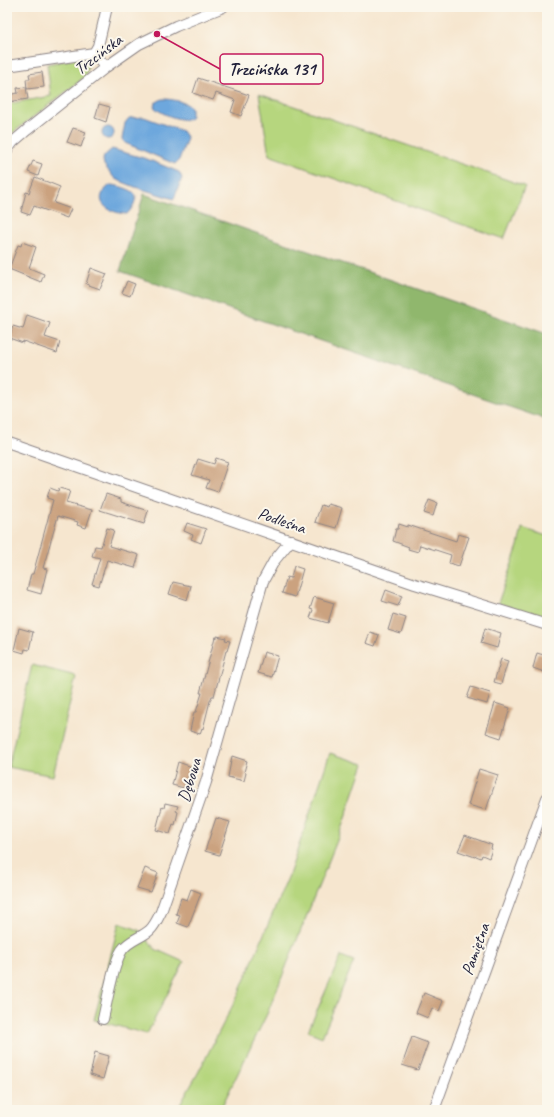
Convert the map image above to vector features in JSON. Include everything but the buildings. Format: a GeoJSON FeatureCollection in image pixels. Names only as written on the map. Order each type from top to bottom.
{"type":"FeatureCollection","features":[{"type":"Feature","properties":{"kind":"street"},"geometry":{"type":"LineString","coordinates":[[7,66],[94,52],[98,46],[107,7]]}},
{"type":"Feature","properties":{"kind":"street","name":"Trzcińska"},"geometry":{"type":"LineString","coordinates":[[7,150],[26,130],[126,53],[150,38],[223,7]]}},
{"type":"Feature","properties":{"kind":"street"},"geometry":{"type":"LineString","coordinates":[[94,52],[106,67]]}},
{"type":"Feature","properties":{"kind":"street","name":"Podleśna"},"geometry":{"type":"LineString","coordinates":[[7,442],[415,584],[547,625]]}},
{"type":"Feature","properties":{"kind":"street","name":"Dębowa"},"geometry":{"type":"LineString","coordinates":[[103,1019],[116,965],[122,950],[130,942],[150,930],[157,921],[161,912],[206,782],[263,581],[274,560],[291,540]]}},
{"type":"Feature","properties":{"kind":"street","name":"Pamiętna"},"geometry":{"type":"LineString","coordinates":[[434,1110],[547,798]]}},
{"type":"Feature","properties":{"kind":"green space"},"geometry":{"type":"Polygon","coordinates":[[[80,58],[89,63],[85,77],[7,137],[7,104],[51,96],[47,64],[80,58]]]}},
{"type":"Feature","properties":{"kind":"green space"},"geometry":{"type":"Polygon","coordinates":[[[259,94],[525,186],[504,239],[269,155],[259,94]]]}},
{"type":"Feature","properties":{"kind":"green space"},"geometry":{"type":"Polygon","coordinates":[[[144,194],[547,334],[547,420],[120,271],[144,194]]]}},
{"type":"Feature","properties":{"kind":"green space"},"geometry":{"type":"Polygon","coordinates":[[[522,528],[547,536],[547,618],[498,603],[518,546],[522,528]]]}},
{"type":"Feature","properties":{"kind":"green space"},"geometry":{"type":"Polygon","coordinates":[[[32,665],[76,676],[53,776],[8,767],[32,665]]]}},
{"type":"Feature","properties":{"kind":"green space"},"geometry":{"type":"Polygon","coordinates":[[[330,753],[364,764],[338,838],[267,1014],[220,1110],[177,1110],[198,1073],[239,993],[289,875],[330,753]]]}},
{"type":"Feature","properties":{"kind":"green space"},"geometry":{"type":"Polygon","coordinates":[[[119,923],[139,930],[155,949],[184,962],[147,1034],[94,1020],[119,923]]]}},
{"type":"Feature","properties":{"kind":"green space"},"geometry":{"type":"Polygon","coordinates":[[[341,956],[354,961],[322,1037],[308,1031],[341,956]]]}},
{"type":"Feature","properties":{"kind":"water"},"geometry":{"type":"Polygon","coordinates":[[[162,99],[170,99],[188,105],[191,107],[191,117],[187,120],[174,118],[161,112],[154,107],[155,103],[162,99]]]}},
{"type":"Feature","properties":{"kind":"water"},"geometry":{"type":"Polygon","coordinates":[[[144,117],[182,131],[187,138],[179,160],[175,164],[125,143],[122,139],[125,123],[129,118],[144,117]]]}},
{"type":"Feature","properties":{"kind":"water"},"geometry":{"type":"Polygon","coordinates":[[[108,127],[112,129],[114,133],[112,137],[108,139],[104,137],[102,133],[104,129],[108,127]]]}},
{"type":"Feature","properties":{"kind":"water"},"geometry":{"type":"Polygon","coordinates":[[[112,149],[147,159],[179,172],[182,178],[174,199],[115,179],[104,165],[103,160],[104,156],[112,149]]]}},
{"type":"Feature","properties":{"kind":"water"},"geometry":{"type":"Polygon","coordinates":[[[110,185],[127,189],[136,195],[134,204],[127,214],[108,209],[104,205],[102,196],[104,191],[110,185]]]}},
{"type":"Feature","properties":{"kind":"place","name":"Trzcińska 131"},"geometry":{"type":"Point","coordinates":[157,34]}}]}
